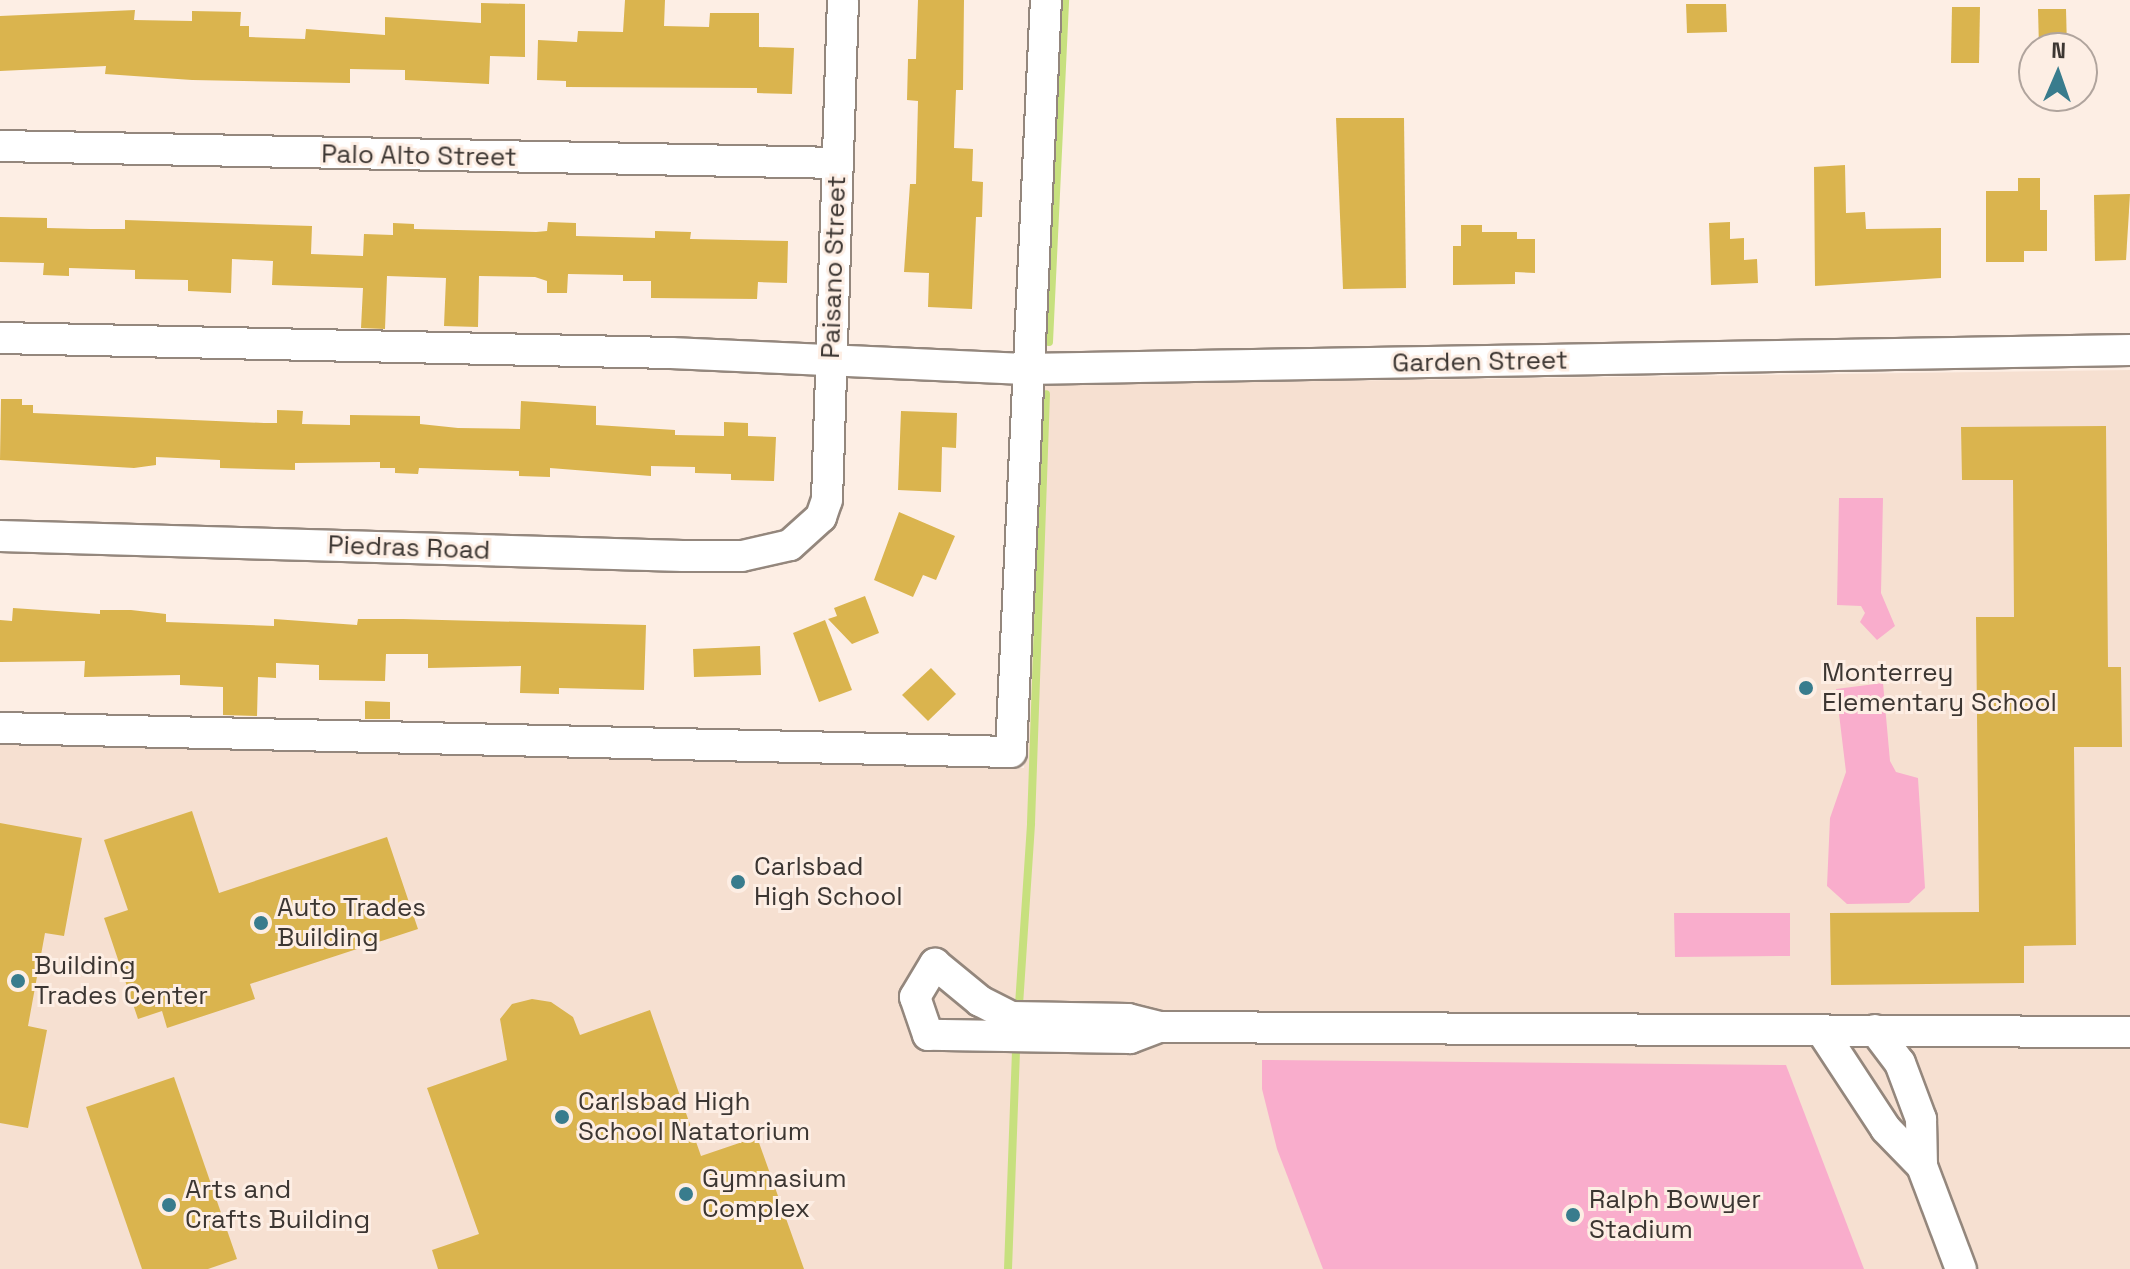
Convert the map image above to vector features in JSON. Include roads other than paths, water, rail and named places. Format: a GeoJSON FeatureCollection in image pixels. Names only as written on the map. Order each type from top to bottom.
{"type":"FeatureCollection","features":[{"type":"Feature","properties":{"kind":"street","name":"Paisano Street"},"geometry":{"type":"LineString","coordinates":[[811,529],[827,500],[843,0]]}},
{"type":"Feature","properties":{"kind":"street"},"geometry":{"type":"LineString","coordinates":[[0,728],[1011,752],[1025,530],[1025,369],[1046,0]]}},
{"type":"Feature","properties":{"kind":"street","name":"Palo Alto Street"},"geometry":{"type":"LineString","coordinates":[[0,146],[837,163]]}},
{"type":"Feature","properties":{"kind":"street","name":"Garden Street"},"geometry":{"type":"LineString","coordinates":[[0,338],[686,353],[1025,369],[2130,350]]}},
{"type":"Feature","properties":{"kind":"street","name":"Piedras Road"},"geometry":{"type":"LineString","coordinates":[[0,536],[683,556],[772,552],[811,529]]}},
{"type":"Feature","properties":{"kind":"street"},"geometry":{"type":"LineString","coordinates":[[1159,1027],[1130,1038],[928,1035],[915,997],[935,964],[980,1001],[1012,1017],[1128,1019],[1159,1027],[2130,1032]]}},
{"type":"Feature","properties":{"kind":"street"},"geometry":{"type":"LineString","coordinates":[[1821,1030],[1886,1129],[1922,1166]]}},
{"type":"Feature","properties":{"kind":"street"},"geometry":{"type":"LineString","coordinates":[[1875,1030],[1900,1063],[1921,1119],[1922,1166],[1961,1269]]}},
{"type":"Feature","properties":{"kind":"waterway"},"geometry":{"type":"LineString","coordinates":[[1049,342],[1065,0]]}},
{"type":"Feature","properties":{"kind":"waterway"},"geometry":{"type":"LineString","coordinates":[[1019,1005],[1031,823],[1046,394]]}},
{"type":"Feature","properties":{"kind":"waterway"},"geometry":{"type":"LineString","coordinates":[[1008,1269],[1016,1052]]}},
{"type":"Feature","properties":{"kind":"place","name":"Monterrey Elementary School"},"geometry":{"type":"Point","coordinates":[1806,688]}},
{"type":"Feature","properties":{"kind":"place","name":"Carlsbad High School"},"geometry":{"type":"Point","coordinates":[738,882]}},
{"type":"Feature","properties":{"kind":"place","name":"Auto Trades Building"},"geometry":{"type":"Point","coordinates":[261,923]}},
{"type":"Feature","properties":{"kind":"place","name":"Building Trades Center"},"geometry":{"type":"Point","coordinates":[18,981]}},
{"type":"Feature","properties":{"kind":"place","name":"Carlsbad High School Natatorium"},"geometry":{"type":"Point","coordinates":[562,1117]}},
{"type":"Feature","properties":{"kind":"place","name":"Gymnasium Complex"},"geometry":{"type":"Point","coordinates":[686,1194]}},
{"type":"Feature","properties":{"kind":"place","name":"Arts and Crafts Building"},"geometry":{"type":"Point","coordinates":[169,1205]}},
{"type":"Feature","properties":{"kind":"place","name":"Ralph Bowyer Stadium"},"geometry":{"type":"Point","coordinates":[1573,1215]}}]}
